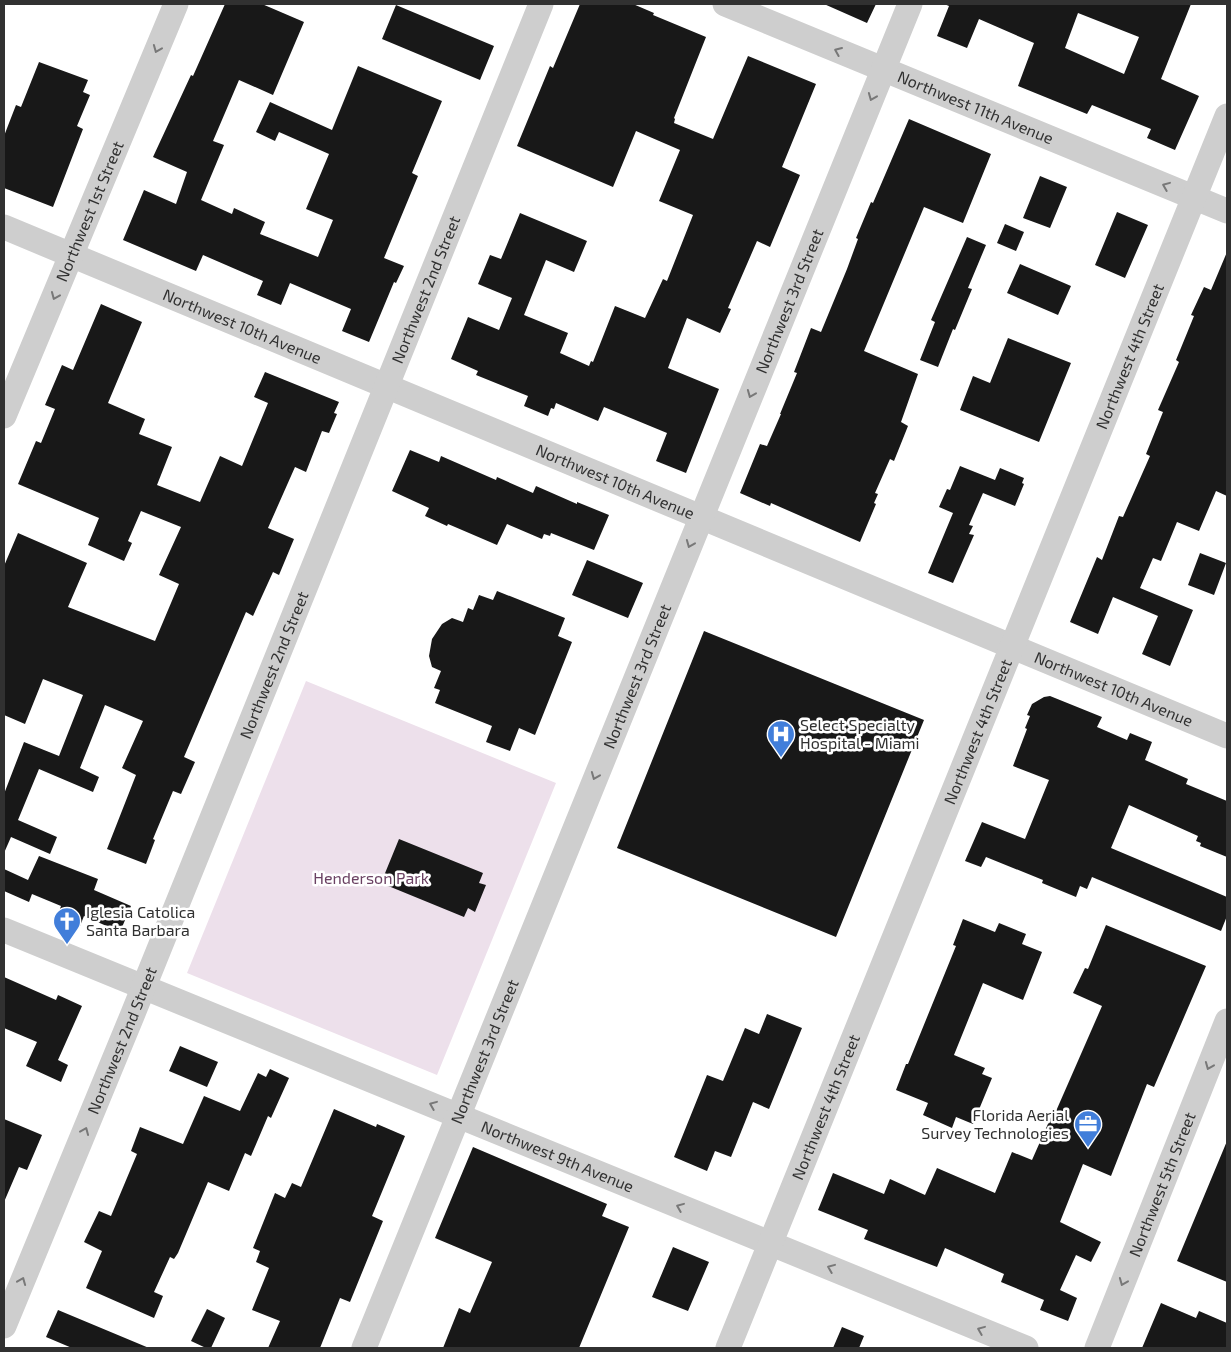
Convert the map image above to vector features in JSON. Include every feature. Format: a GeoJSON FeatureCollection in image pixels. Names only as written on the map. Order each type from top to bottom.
{"type":"FeatureCollection","features":[{"type":"Feature","properties":{"kind":"street","name":"Northwest 1st Street"},"geometry":{"type":"LineString","coordinates":[[4,416],[176,4]]}},
{"type":"Feature","properties":{"kind":"street","name":"Northwest 2nd Street"},"geometry":{"type":"LineString","coordinates":[[4,1326],[144,987],[540,4]]}},
{"type":"Feature","properties":{"kind":"street","name":"Northwest 11th Avenue"},"geometry":{"type":"LineString","coordinates":[[725,4],[1227,211]]}},
{"type":"Feature","properties":{"kind":"street","name":"Northwest 3rd Street"},"geometry":{"type":"LineString","coordinates":[[364,1348],[910,4]]}},
{"type":"Feature","properties":{"kind":"street","name":"Northwest 4th Street"},"geometry":{"type":"LineString","coordinates":[[728,1348],[1014,646],[1227,116]]}},
{"type":"Feature","properties":{"kind":"street","name":"Northwest 10th Avenue"},"geometry":{"type":"LineString","coordinates":[[4,227],[1227,736]]}},
{"type":"Feature","properties":{"kind":"street","name":"Northwest 9th Avenue"},"geometry":{"type":"LineString","coordinates":[[4,930],[1026,1348]]}},
{"type":"Feature","properties":{"kind":"street","name":"Northwest 5th Street"},"geometry":{"type":"LineString","coordinates":[[1097,1348],[1227,1021]]}},
{"type":"Feature","properties":{"kind":"green space","name":"Henderson Park"},"geometry":{"type":"Polygon","coordinates":[[[306,681],[556,783],[437,1075],[187,973],[306,681]]]}},
{"type":"Feature","properties":{"kind":"building"},"geometry":{"type":"Polygon","coordinates":[[[225,4],[262,4],[304,22],[273,95],[239,80],[213,141],[224,145],[201,200],[232,214],[234,208],[265,222],[260,234],[318,257],[333,220],[306,209],[329,154],[279,132],[275,141],[256,132],[270,102],[332,130],[358,66],[442,101],[412,173],[418,176],[384,258],[404,266],[396,283],[394,282],[369,342],[342,331],[351,309],[290,283],[281,305],[257,295],[263,281],[203,255],[196,271],[123,240],[144,190],[176,204],[187,172],[153,157],[191,75],[193,76],[225,4]]]}},
{"type":"Feature","properties":{"kind":"building"},"geometry":{"type":"Polygon","coordinates":[[[580,4],[633,4],[654,13],[653,15],[706,37],[674,118],[674,123],[713,139],[748,56],[816,84],[782,167],[800,175],[770,247],[757,241],[728,308],[731,309],[720,333],[687,318],[668,368],[719,389],[686,473],[656,461],[667,433],[604,407],[598,421],[556,403],[554,409],[551,408],[548,416],[524,406],[528,396],[476,375],[478,371],[451,359],[468,317],[499,330],[512,298],[478,284],[490,255],[501,259],[520,213],[587,241],[574,272],[546,260],[524,315],[568,333],[560,353],[589,366],[591,361],[593,362],[615,306],[645,318],[663,279],[667,281],[693,215],[659,201],[680,150],[636,131],[613,187],[517,146],[550,66],[553,68],[580,4]]]}},
{"type":"Feature","properties":{"kind":"building"},"geometry":{"type":"Polygon","coordinates":[[[824,4],[876,4],[867,23],[824,4]]]}},
{"type":"Feature","properties":{"kind":"building"},"geometry":{"type":"Polygon","coordinates":[[[944,4],[1191,4],[1161,79],[1199,96],[1175,150],[1147,138],[1151,129],[1092,105],[1087,114],[1018,86],[1034,43],[979,19],[967,48],[937,36],[949,6],[944,4]],[[1078,13],[1065,48],[1124,74],[1139,37],[1078,13]]]}},
{"type":"Feature","properties":{"kind":"building"},"geometry":{"type":"Polygon","coordinates":[[[396,5],[494,46],[480,80],[382,39],[396,5]]]}},
{"type":"Feature","properties":{"kind":"building"},"geometry":{"type":"Polygon","coordinates":[[[39,62],[88,80],[83,92],[90,95],[77,126],[83,129],[53,207],[4,188],[4,136],[16,105],[21,107],[39,62]]]}},
{"type":"Feature","properties":{"kind":"building"},"geometry":{"type":"Polygon","coordinates":[[[909,119],[991,154],[963,223],[924,207],[864,351],[918,374],[901,422],[908,426],[894,461],[890,459],[875,493],[878,494],[874,503],[876,504],[860,542],[771,503],[770,506],[740,493],[760,444],[767,446],[781,414],[797,373],[794,372],[811,328],[821,332],[847,269],[858,239],[856,238],[909,119]]]}},
{"type":"Feature","properties":{"kind":"building"},"geometry":{"type":"Polygon","coordinates":[[[1040,176],[1067,187],[1050,228],[1023,218],[1040,176]]]}},
{"type":"Feature","properties":{"kind":"building"},"geometry":{"type":"Polygon","coordinates":[[[1117,212],[1148,225],[1125,278],[1095,265],[1117,212]]]}},
{"type":"Feature","properties":{"kind":"building"},"geometry":{"type":"Polygon","coordinates":[[[1005,224],[1024,232],[1016,251],[997,243],[1005,224]]]}},
{"type":"Feature","properties":{"kind":"building"},"geometry":{"type":"Polygon","coordinates":[[[967,237],[986,245],[968,288],[972,289],[938,367],[920,360],[935,322],[931,320],[967,237]]]}},
{"type":"Feature","properties":{"kind":"building"},"geometry":{"type":"Polygon","coordinates":[[[1227,252],[1227,496],[1216,491],[1199,531],[1177,522],[1161,561],[1153,558],[1140,588],[1193,610],[1170,666],[1142,654],[1158,616],[1113,597],[1098,634],[1070,622],[1097,557],[1102,560],[1119,516],[1123,517],[1150,456],[1146,454],[1163,412],[1158,410],[1179,362],[1176,360],[1194,316],[1191,315],[1204,287],[1211,290],[1227,252]]]}},
{"type":"Feature","properties":{"kind":"building"},"geometry":{"type":"Polygon","coordinates":[[[1020,264],[1071,286],[1058,315],[1007,293],[1020,264]]]}},
{"type":"Feature","properties":{"kind":"building"},"geometry":{"type":"Polygon","coordinates":[[[101,304],[142,322],[108,403],[145,419],[139,434],[172,447],[157,485],[200,502],[220,456],[242,466],[268,403],[254,397],[265,372],[339,402],[334,413],[337,414],[329,433],[322,431],[306,472],[295,467],[268,528],[294,539],[279,575],[273,572],[253,616],[246,612],[184,757],[195,762],[181,794],[173,791],[153,839],[155,840],[146,864],[107,849],[136,775],[122,768],[143,721],[105,705],[80,768],[99,777],[93,792],[39,769],[18,820],[57,837],[50,854],[11,837],[4,853],[4,794],[24,742],[59,756],[83,695],[43,679],[25,724],[4,715],[4,566],[18,533],[87,563],[68,607],[155,641],[179,584],[159,575],[181,527],[141,511],[128,541],[132,543],[124,561],[88,545],[99,518],[18,484],[36,441],[41,443],[55,409],[45,405],[62,365],[73,370],[101,304]]]}},
{"type":"Feature","properties":{"kind":"building"},"geometry":{"type":"Polygon","coordinates":[[[1008,338],[1071,363],[1039,442],[960,410],[973,376],[990,383],[1008,338]]]}},
{"type":"Feature","properties":{"kind":"building"},"geometry":{"type":"Polygon","coordinates":[[[410,450],[439,462],[441,456],[496,480],[497,477],[533,493],[536,486],[577,504],[577,502],[609,515],[594,550],[551,533],[550,536],[544,534],[542,539],[507,524],[497,545],[425,516],[429,508],[392,491],[410,450]]]}},
{"type":"Feature","properties":{"kind":"building"},"geometry":{"type":"Polygon","coordinates":[[[960,466],[995,480],[1000,468],[1024,478],[1022,483],[1024,484],[1015,506],[983,493],[969,525],[973,526],[969,534],[974,535],[953,583],[928,573],[953,513],[939,507],[947,489],[950,490],[960,466]]]}},
{"type":"Feature","properties":{"kind":"building"},"geometry":{"type":"Polygon","coordinates":[[[1200,553],[1226,563],[1214,595],[1188,585],[1200,553]]]}},
{"type":"Feature","properties":{"kind":"building"},"geometry":{"type":"Polygon","coordinates":[[[587,560],[643,583],[628,618],[572,595],[587,560]]]}},
{"type":"Feature","properties":{"kind":"building"},"geometry":{"type":"Polygon","coordinates":[[[497,591],[565,618],[558,636],[572,642],[535,735],[519,728],[510,751],[486,742],[492,726],[435,703],[440,690],[434,688],[441,671],[432,667],[429,656],[432,639],[442,624],[452,618],[463,622],[468,608],[473,610],[479,595],[493,600],[497,591]]]}},
{"type":"Feature","properties":{"kind":"building","name":"Select Specialty Hospital - Miami"},"geometry":{"type":"Polygon","coordinates":[[[704,631],[924,720],[836,937],[617,848],[704,631]]]}},
{"type":"Feature","properties":{"kind":"building"},"geometry":{"type":"Polygon","coordinates":[[[1050,696],[1102,717],[1097,727],[1127,740],[1130,733],[1152,742],[1145,760],[1188,779],[1186,784],[1227,801],[1227,857],[1200,846],[1201,843],[1196,841],[1198,836],[1129,805],[1111,848],[1227,897],[1227,916],[1221,931],[1092,877],[1087,889],[1080,886],[1076,897],[1042,883],[1043,880],[986,857],[981,867],[965,861],[982,822],[1025,839],[1049,780],[1013,766],[1027,729],[1025,728],[1030,716],[1027,715],[1032,704],[1044,697],[1050,696]]]}},
{"type":"Feature","properties":{"kind":"building"},"geometry":{"type":"Polygon","coordinates":[[[399,839],[483,873],[479,883],[486,885],[475,912],[468,908],[464,917],[381,883],[399,839]]]}},
{"type":"Feature","properties":{"kind":"building"},"geometry":{"type":"Polygon","coordinates":[[[39,856],[98,879],[94,890],[131,906],[120,932],[84,916],[80,926],[57,917],[61,906],[32,894],[29,902],[4,891],[4,869],[28,880],[39,856]]]}},
{"type":"Feature","properties":{"kind":"building"},"geometry":{"type":"Polygon","coordinates":[[[963,919],[995,932],[999,923],[1026,934],[1022,944],[1042,952],[1023,1000],[983,983],[954,1055],[985,1068],[982,1074],[992,1078],[973,1124],[956,1117],[952,1128],[923,1115],[928,1103],[896,1090],[956,946],[953,945],[963,919]]]}},
{"type":"Feature","properties":{"kind":"building"},"geometry":{"type":"Polygon","coordinates":[[[1106,925],[1206,966],[1154,1087],[1147,1084],[1111,1176],[1083,1164],[1060,1222],[1101,1242],[1091,1262],[1076,1255],[1060,1290],[1077,1298],[1068,1321],[1040,1310],[1044,1300],[1001,1282],[1004,1274],[945,1248],[937,1267],[864,1239],[868,1230],[818,1210],[833,1173],[884,1194],[890,1179],[925,1195],[937,1168],[995,1193],[1012,1152],[1032,1160],[1051,1117],[1053,1118],[1102,1006],[1073,993],[1085,968],[1088,969],[1106,925]]]}},
{"type":"Feature","properties":{"kind":"building"},"geometry":{"type":"Polygon","coordinates":[[[4,977],[56,1000],[58,995],[82,1006],[58,1060],[68,1065],[61,1082],[26,1066],[37,1042],[4,1028],[4,977]]]}},
{"type":"Feature","properties":{"kind":"building"},"geometry":{"type":"Polygon","coordinates":[[[767,1014],[802,1028],[769,1109],[753,1102],[731,1157],[715,1151],[707,1171],[674,1157],[707,1075],[723,1081],[745,1028],[759,1034],[767,1014]]]}},
{"type":"Feature","properties":{"kind":"building"},"geometry":{"type":"Polygon","coordinates":[[[180,1046],[218,1062],[207,1087],[169,1071],[180,1046]]]}},
{"type":"Feature","properties":{"kind":"building"},"geometry":{"type":"Polygon","coordinates":[[[270,1069],[289,1078],[271,1118],[268,1116],[251,1156],[245,1153],[229,1191],[208,1182],[178,1253],[174,1259],[170,1257],[154,1292],[163,1296],[154,1318],[86,1288],[102,1251],[84,1242],[99,1211],[111,1216],[137,1154],[131,1151],[140,1127],[183,1144],[204,1096],[240,1111],[258,1073],[266,1077],[270,1069]]]}},
{"type":"Feature","properties":{"kind":"building"},"geometry":{"type":"Polygon","coordinates":[[[334,1109],[376,1127],[377,1124],[405,1136],[372,1216],[383,1221],[350,1302],[340,1298],[320,1348],[268,1348],[280,1321],[252,1310],[269,1268],[256,1262],[260,1251],[253,1248],[275,1193],[285,1198],[292,1183],[301,1187],[334,1109]]]}},
{"type":"Feature","properties":{"kind":"building"},"geometry":{"type":"Polygon","coordinates":[[[4,1119],[42,1135],[27,1170],[19,1167],[4,1202],[4,1119]]]}},
{"type":"Feature","properties":{"kind":"building"},"geometry":{"type":"Polygon","coordinates":[[[1227,1141],[1227,1282],[1177,1261],[1227,1141]]]}},
{"type":"Feature","properties":{"kind":"building"},"geometry":{"type":"Polygon","coordinates":[[[473,1147],[607,1204],[602,1216],[629,1227],[579,1348],[443,1348],[459,1308],[470,1313],[492,1262],[435,1238],[473,1147]]]}},
{"type":"Feature","properties":{"kind":"building"},"geometry":{"type":"Polygon","coordinates":[[[673,1247],[709,1262],[688,1311],[652,1297],[673,1247]]]}},
{"type":"Feature","properties":{"kind":"building"},"geometry":{"type":"Polygon","coordinates":[[[1161,1303],[1196,1318],[1199,1311],[1227,1323],[1227,1348],[1142,1348],[1161,1303]]]}},
{"type":"Feature","properties":{"kind":"building"},"geometry":{"type":"Polygon","coordinates":[[[207,1309],[225,1318],[211,1348],[206,1348],[191,1341],[207,1309]]]}},
{"type":"Feature","properties":{"kind":"building"},"geometry":{"type":"Polygon","coordinates":[[[58,1310],[149,1348],[72,1348],[46,1337],[58,1310]]]}},
{"type":"Feature","properties":{"kind":"building"},"geometry":{"type":"Polygon","coordinates":[[[842,1327],[864,1336],[859,1348],[833,1348],[842,1327]]]}},
{"type":"Feature","properties":{"kind":"place","name":"Select Specialty Hospital - Miami"},"geometry":{"type":"Point","coordinates":[781,758]}},
{"type":"Feature","properties":{"kind":"place","name":"Iglesia Catolica Santa Barbara"},"geometry":{"type":"Point","coordinates":[67,945]}},
{"type":"Feature","properties":{"kind":"place","name":"Florida Aerial Survey Technologies"},"geometry":{"type":"Point","coordinates":[1088,1148]}}]}
